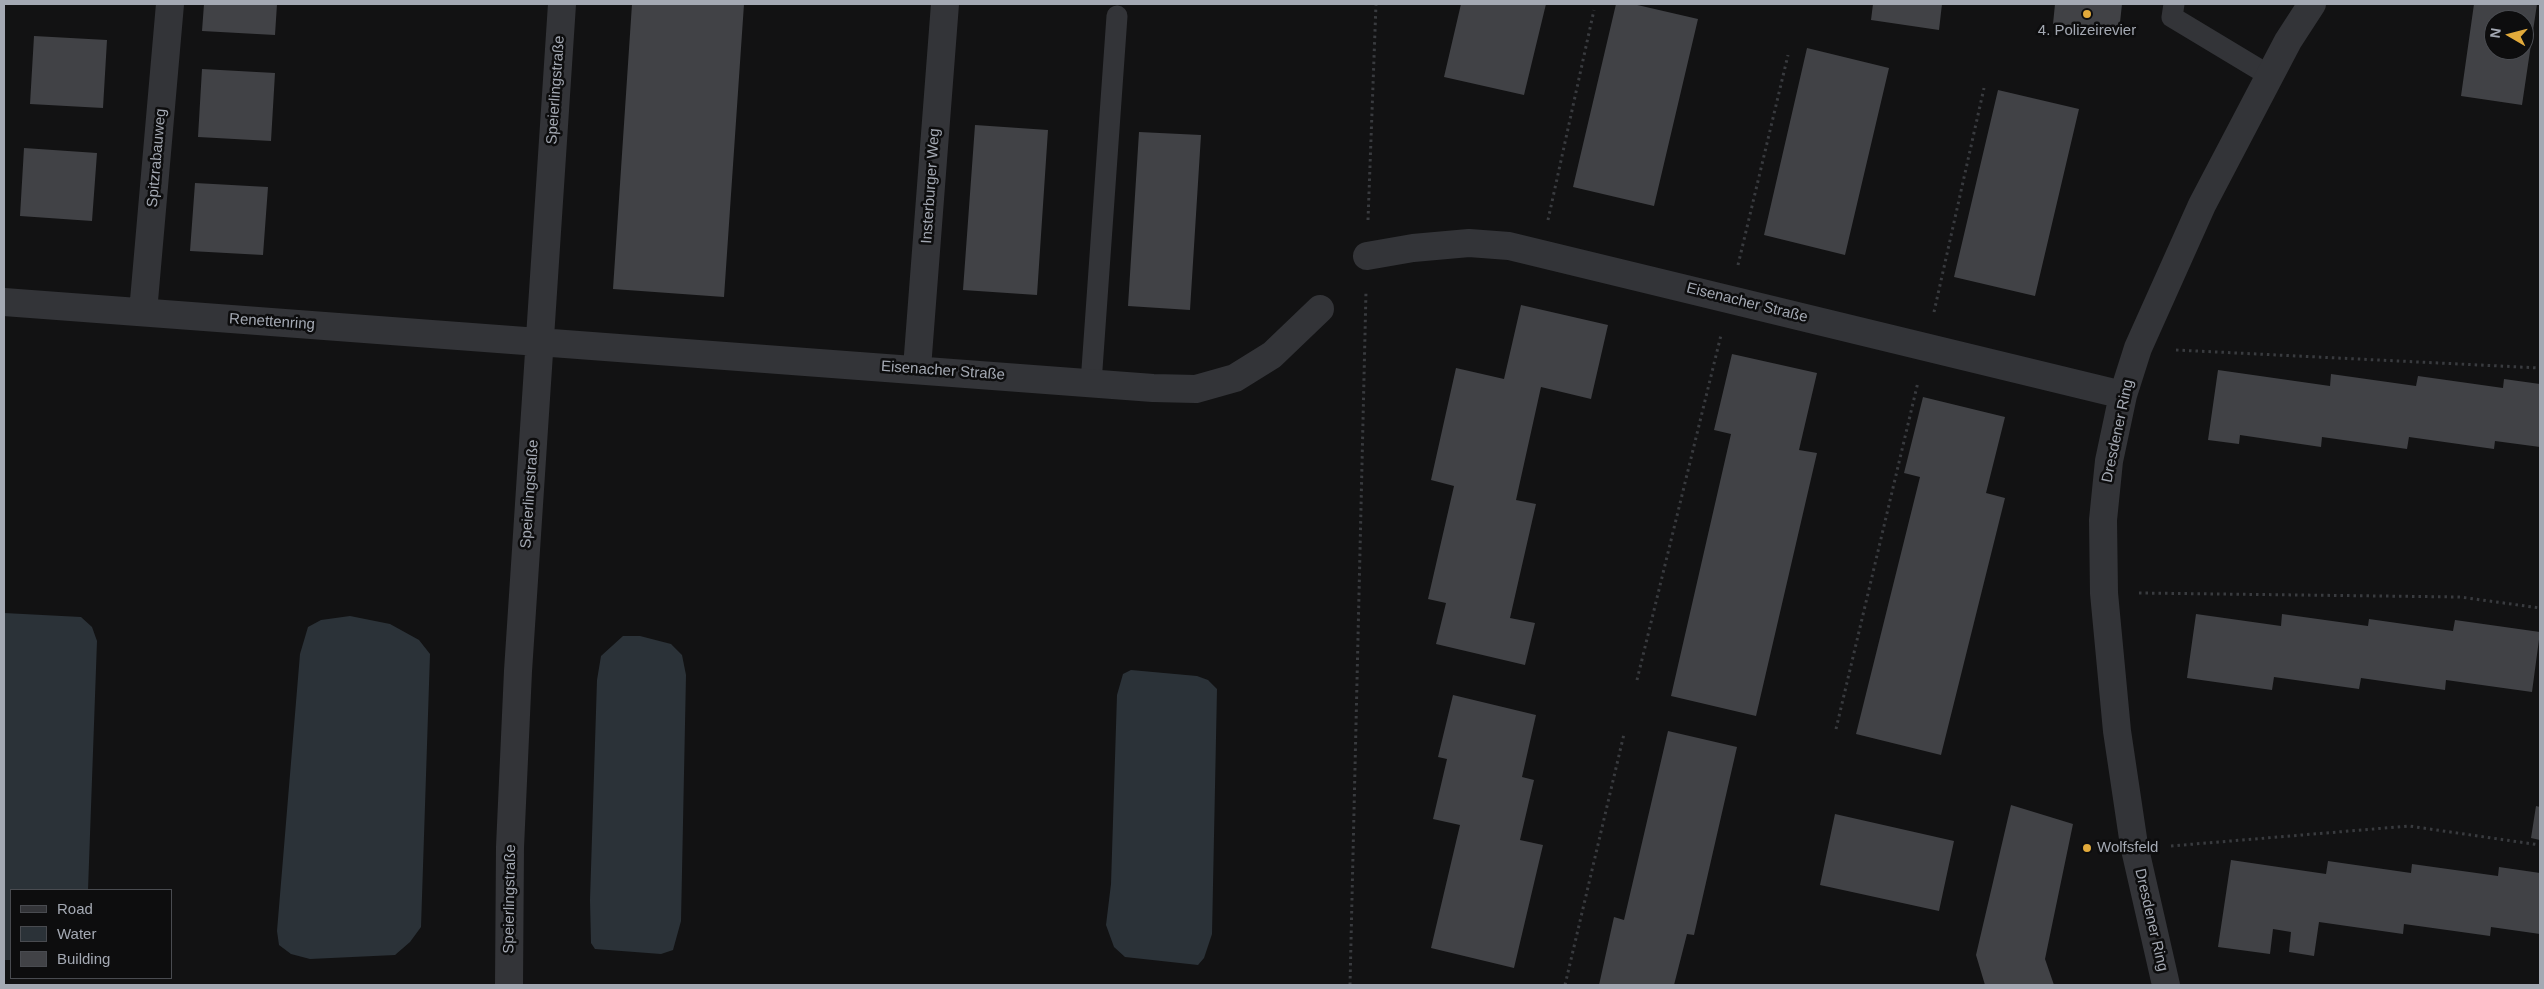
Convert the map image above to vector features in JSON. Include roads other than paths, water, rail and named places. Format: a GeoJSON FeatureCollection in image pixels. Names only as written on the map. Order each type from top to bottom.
{"type":"FeatureCollection","features":[{"type":"Feature","properties":{"kind":"street","name":"Spitzrabauweg"},"geometry":{"type":"LineString","coordinates":[[143,312],[170,4]]}},
{"type":"Feature","properties":{"kind":"street","name":"Speierlingstraße"},"geometry":{"type":"LineString","coordinates":[[509,985],[510,847],[518,681],[562,4]]}},
{"type":"Feature","properties":{"kind":"street","name":"Insterburger Weg"},"geometry":{"type":"LineString","coordinates":[[917,368],[946,4]]}},
{"type":"Feature","properties":{"kind":"street","name":"Dresdener Ring"},"geometry":{"type":"LineString","coordinates":[[2166,985],[2135,849],[2117,731],[2104,593],[2103,520],[2109,461],[2123,395],[2138,348],[2202,205],[2288,41],[2312,4]]}},
{"type":"Feature","properties":{"kind":"street","name":"Eisenacher Straße"},"geometry":{"type":"LineString","coordinates":[[1367,256],[1413,248],[1469,243],[1509,246],[2123,395]]}},
{"type":"Feature","properties":{"kind":"street","name":"Renettenring"},"geometry":{"type":"LineString","coordinates":[[4,302],[540,342]]}},
{"type":"Feature","properties":{"kind":"street","name":"Eisenacher Straße"},"geometry":{"type":"LineString","coordinates":[[540,342],[917,368],[1091,383],[1196,389],[1236,378],[1272,356],[1320,309]]}},
{"type":"Feature","properties":{"kind":"lane"},"geometry":{"type":"LineString","coordinates":[[2174,4],[2172,17],[2270,76]]}},
{"type":"Feature","properties":{"kind":"lane"},"geometry":{"type":"LineString","coordinates":[[1091,383],[1117,16]]}},
{"type":"Feature","properties":{"kind":"water"},"geometry":{"type":"Polygon","coordinates":[[[4,613],[81,617],[92,627],[97,641],[88,889],[10,889],[10,960],[4,960],[4,613]]]}},
{"type":"Feature","properties":{"kind":"water"},"geometry":{"type":"Polygon","coordinates":[[[350,616],[390,624],[419,640],[430,654],[421,927],[410,942],[395,955],[310,959],[291,954],[279,945],[277,931],[300,654],[308,627],[321,620],[350,616]]]}},
{"type":"Feature","properties":{"kind":"water"},"geometry":{"type":"Polygon","coordinates":[[[623,636],[640,636],[671,644],[682,655],[686,675],[681,921],[673,950],[661,954],[595,949],[591,943],[590,900],[597,680],[601,656],[623,636]]]}},
{"type":"Feature","properties":{"kind":"water"},"geometry":{"type":"Polygon","coordinates":[[[1131,670],[1197,676],[1208,680],[1217,689],[1212,934],[1204,958],[1198,965],[1125,957],[1114,947],[1106,925],[1111,884],[1117,695],[1123,674],[1131,670]]]}},
{"type":"Feature","properties":{"kind":"place","name":"4. Polizeirevier"},"geometry":{"type":"Point","coordinates":[2087,14]}},
{"type":"Feature","properties":{"kind":"place","name":"Wolfsfeld"},"geometry":{"type":"Point","coordinates":[2087,848]}}]}
